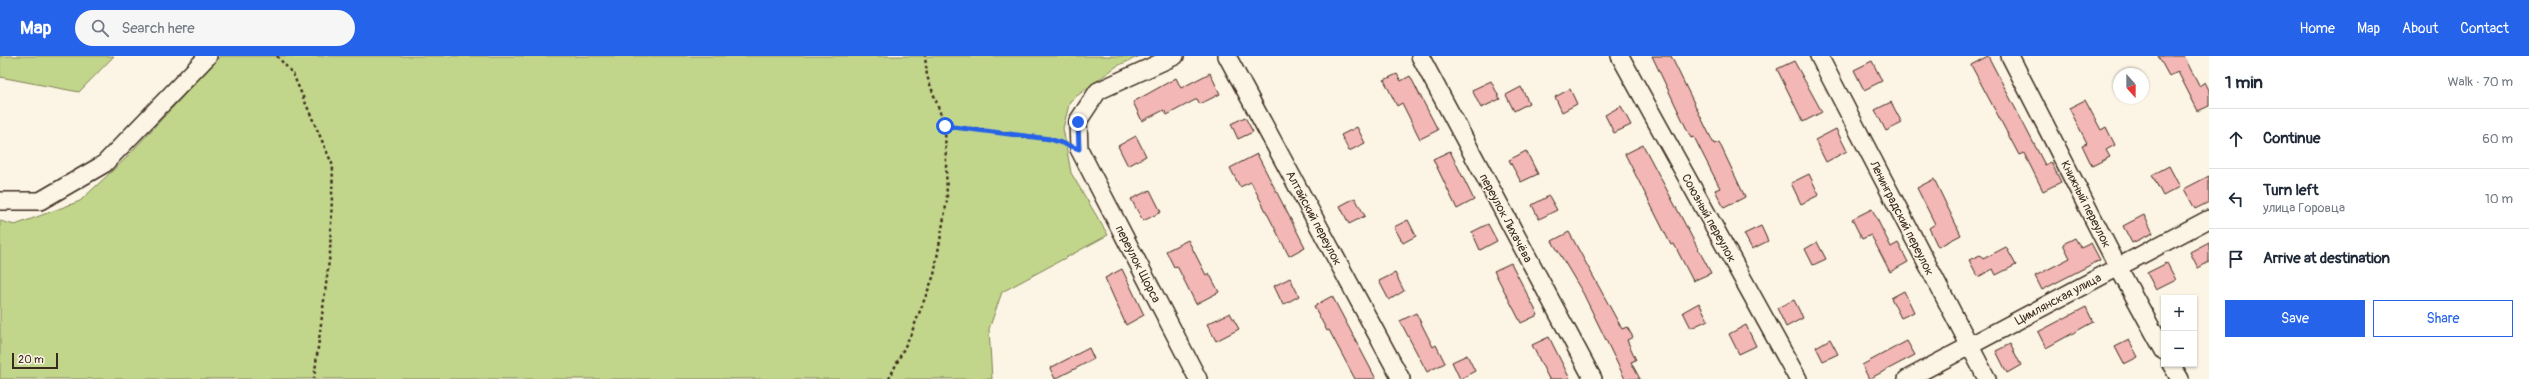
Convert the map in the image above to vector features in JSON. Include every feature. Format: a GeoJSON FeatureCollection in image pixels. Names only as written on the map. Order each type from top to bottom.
{"type":"FeatureCollection","features":[{"type":"Feature","properties":{"kind":"street"},"geometry":{"type":"LineString","coordinates":[[0,201],[40,201],[104,164],[208,56]]}},
{"type":"Feature","properties":{"kind":"street"},"geometry":{"type":"LineString","coordinates":[[1079,149],[1078,122],[1098,91],[1175,56]]}},
{"type":"Feature","properties":{"kind":"street","name":"Алтайский переулок"},"geometry":{"type":"LineString","coordinates":[[1227,56],[1401,379]]}},
{"type":"Feature","properties":{"kind":"street","name":"переулок Лихачёва"},"geometry":{"type":"LineString","coordinates":[[1420,56],[1593,379]]}},
{"type":"Feature","properties":{"kind":"street","name":"Союзный переулок"},"geometry":{"type":"LineString","coordinates":[[1620,56],[1798,379]]}},
{"type":"Feature","properties":{"kind":"street","name":"Ленинградский переулок"},"geometry":{"type":"LineString","coordinates":[[1819,56],[1986,379]]}},
{"type":"Feature","properties":{"kind":"street","name":"Книжный переулок"},"geometry":{"type":"LineString","coordinates":[[2010,56],[2118,267],[2161,346]]}},
{"type":"Feature","properties":{"kind":"street","name":"переулок Щорса"},"geometry":{"type":"LineString","coordinates":[[1079,149],[1198,379]]}},
{"type":"Feature","properties":{"kind":"street","name":"Цимлянская улица"},"geometry":{"type":"LineString","coordinates":[[1907,379],[2209,218]]}},
{"type":"Feature","properties":{"kind":"street"},"geometry":{"type":"LineString","coordinates":[[2173,367],[2180,379]]}},
{"type":"Feature","properties":{"kind":"path"},"geometry":{"type":"LineString","coordinates":[[277,56],[293,74],[333,166],[330,253],[314,379]]}},
{"type":"Feature","properties":{"kind":"path"},"geometry":{"type":"LineString","coordinates":[[889,379],[910,334],[934,275],[947,200],[945,126],[927,76],[925,56]]}},
{"type":"Feature","properties":{"kind":"path"},"geometry":{"type":"LineString","coordinates":[[945,126],[1050,139],[1079,149]]}},
{"type":"Feature","properties":{"kind":"green space"},"geometry":{"type":"Polygon","coordinates":[[[0,56],[114,56],[79,92],[0,77],[0,56]]]}},
{"type":"Feature","properties":{"kind":"green space"},"geometry":{"type":"Polygon","coordinates":[[[220,56],[1140,56],[1117,66],[1070,101],[1063,128],[1071,173],[1108,235],[1002,292],[989,329],[992,379],[0,379],[0,221],[15,225],[80,201],[124,160],[220,56]]]}},
{"type":"Feature","properties":{"kind":"building"},"geometry":{"type":"Polygon","coordinates":[[[1652,56],[1671,56],[1714,144],[1719,142],[1745,197],[1724,208],[1715,190],[1720,188],[1694,137],[1691,138],[1652,56]]]}},
{"type":"Feature","properties":{"kind":"building"},"geometry":{"type":"Polygon","coordinates":[[[1988,56],[2045,165],[2051,162],[2061,182],[2043,191],[2024,153],[2019,155],[1971,65],[1988,56]]]}},
{"type":"Feature","properties":{"kind":"building"},"geometry":{"type":"Polygon","coordinates":[[[2158,56],[2184,56],[2199,86],[2205,82],[2209,90],[2209,106],[2198,111],[2178,72],[2169,76],[2158,56]]]}},
{"type":"Feature","properties":{"kind":"building"},"geometry":{"type":"Polygon","coordinates":[[[1794,61],[1822,112],[1803,122],[1777,69],[1794,61]]]}},
{"type":"Feature","properties":{"kind":"building"},"geometry":{"type":"Polygon","coordinates":[[[1872,61],[1882,81],[1864,90],[1854,70],[1872,61]]]}},
{"type":"Feature","properties":{"kind":"building"},"geometry":{"type":"Polygon","coordinates":[[[1210,73],[1220,94],[1200,104],[1197,99],[1167,115],[1164,110],[1142,121],[1133,102],[1176,78],[1181,88],[1210,73]]]}},
{"type":"Feature","properties":{"kind":"building"},"geometry":{"type":"Polygon","coordinates":[[[1397,74],[1401,81],[1410,76],[1438,130],[1420,139],[1402,103],[1397,106],[1384,80],[1397,74]]]}},
{"type":"Feature","properties":{"kind":"building"},"geometry":{"type":"Polygon","coordinates":[[[1491,81],[1500,99],[1481,108],[1472,90],[1491,81]]]}},
{"type":"Feature","properties":{"kind":"building"},"geometry":{"type":"Polygon","coordinates":[[[1521,87],[1529,103],[1514,111],[1506,95],[1521,87]]]}},
{"type":"Feature","properties":{"kind":"building"},"geometry":{"type":"Polygon","coordinates":[[[1570,89],[1577,104],[1562,112],[1555,97],[1570,89]]]}},
{"type":"Feature","properties":{"kind":"building"},"geometry":{"type":"Polygon","coordinates":[[[2085,100],[2101,130],[2106,127],[2115,145],[2106,150],[2110,157],[2092,166],[2082,145],[2087,143],[2069,108],[2085,100]]]}},
{"type":"Feature","properties":{"kind":"building"},"geometry":{"type":"Polygon","coordinates":[[[1891,102],[1902,123],[1886,131],[1875,110],[1891,102]]]}},
{"type":"Feature","properties":{"kind":"building"},"geometry":{"type":"Polygon","coordinates":[[[1621,106],[1631,125],[1614,133],[1605,115],[1621,106]]]}},
{"type":"Feature","properties":{"kind":"building"},"geometry":{"type":"Polygon","coordinates":[[[1245,117],[1253,132],[1238,139],[1231,124],[1245,117]]]}},
{"type":"Feature","properties":{"kind":"building"},"geometry":{"type":"Polygon","coordinates":[[[1357,127],[1365,143],[1349,151],[1341,135],[1357,127]]]}},
{"type":"Feature","properties":{"kind":"building"},"geometry":{"type":"Polygon","coordinates":[[[1836,129],[1847,151],[1826,162],[1815,140],[1836,129]]]}},
{"type":"Feature","properties":{"kind":"building"},"geometry":{"type":"Polygon","coordinates":[[[1136,136],[1146,156],[1128,166],[1118,146],[1136,136]]]}},
{"type":"Feature","properties":{"kind":"building"},"geometry":{"type":"Polygon","coordinates":[[[1643,145],[1711,273],[1693,281],[1674,244],[1671,245],[1625,154],[1643,145]]]}},
{"type":"Feature","properties":{"kind":"building"},"geometry":{"type":"Polygon","coordinates":[[[1450,151],[1474,200],[1457,209],[1433,159],[1450,151]]]}},
{"type":"Feature","properties":{"kind":"building"},"geometry":{"type":"Polygon","coordinates":[[[1526,151],[1538,174],[1521,182],[1509,160],[1526,151]]]}},
{"type":"Feature","properties":{"kind":"building"},"geometry":{"type":"Polygon","coordinates":[[[1257,154],[1305,247],[1289,256],[1251,182],[1240,187],[1230,168],[1257,154]]]}},
{"type":"Feature","properties":{"kind":"building"},"geometry":{"type":"Polygon","coordinates":[[[2169,166],[2180,187],[2163,196],[2152,175],[2169,166]]]}},
{"type":"Feature","properties":{"kind":"building"},"geometry":{"type":"Polygon","coordinates":[[[1809,174],[1819,195],[1801,204],[1791,183],[1809,174]]]}},
{"type":"Feature","properties":{"kind":"building"},"geometry":{"type":"Polygon","coordinates":[[[2209,176],[2209,202],[2195,209],[2184,189],[2209,176]]]}},
{"type":"Feature","properties":{"kind":"building"},"geometry":{"type":"Polygon","coordinates":[[[1934,179],[1961,235],[1938,247],[1929,228],[1935,224],[1917,188],[1934,179]]]}},
{"type":"Feature","properties":{"kind":"building"},"geometry":{"type":"Polygon","coordinates":[[[1150,190],[1161,212],[1143,221],[1131,199],[1150,190]]]}},
{"type":"Feature","properties":{"kind":"building"},"geometry":{"type":"Polygon","coordinates":[[[1549,196],[1557,210],[1539,219],[1532,205],[1549,196]]]}},
{"type":"Feature","properties":{"kind":"building"},"geometry":{"type":"Polygon","coordinates":[[[1355,198],[1365,216],[1349,224],[1340,206],[1355,198]]]}},
{"type":"Feature","properties":{"kind":"building"},"geometry":{"type":"Polygon","coordinates":[[[1872,209],[1891,247],[1898,243],[1908,262],[1890,272],[1871,235],[1862,239],[1852,219],[1872,209]]]}},
{"type":"Feature","properties":{"kind":"building"},"geometry":{"type":"Polygon","coordinates":[[[2144,215],[2153,233],[2132,243],[2123,226],[2144,215]]]}},
{"type":"Feature","properties":{"kind":"building"},"geometry":{"type":"Polygon","coordinates":[[[1408,220],[1416,236],[1403,243],[1394,227],[1408,220]]]}},
{"type":"Feature","properties":{"kind":"building"},"geometry":{"type":"Polygon","coordinates":[[[1488,224],[1497,241],[1480,250],[1472,232],[1488,224]]]}},
{"type":"Feature","properties":{"kind":"building"},"geometry":{"type":"Polygon","coordinates":[[[1761,226],[1768,241],[1752,249],[1744,234],[1761,226]]]}},
{"type":"Feature","properties":{"kind":"building"},"geometry":{"type":"Polygon","coordinates":[[[1569,232],[1622,329],[1627,327],[1633,337],[1627,340],[1636,360],[1631,362],[1640,379],[1625,379],[1583,293],[1552,241],[1569,232]]]}},
{"type":"Feature","properties":{"kind":"building"},"geometry":{"type":"Polygon","coordinates":[[[2075,238],[2081,248],[2091,243],[2100,260],[2042,290],[2035,276],[2070,258],[2063,244],[2075,238]]]}},
{"type":"Feature","properties":{"kind":"building"},"geometry":{"type":"Polygon","coordinates":[[[1188,240],[1206,275],[1209,273],[1219,292],[1196,304],[1177,266],[1174,267],[1166,251],[1188,240]]]}},
{"type":"Feature","properties":{"kind":"building"},"geometry":{"type":"Polygon","coordinates":[[[1817,242],[1826,259],[1813,265],[1805,249],[1817,242]]]}},
{"type":"Feature","properties":{"kind":"building"},"geometry":{"type":"Polygon","coordinates":[[[2209,242],[2209,262],[2198,268],[2190,252],[2209,242]]]}},
{"type":"Feature","properties":{"kind":"building"},"geometry":{"type":"Polygon","coordinates":[[[2006,247],[2016,265],[1996,275],[1993,269],[1978,277],[1969,260],[1980,255],[1983,259],[2006,247]]]}},
{"type":"Feature","properties":{"kind":"building"},"geometry":{"type":"Polygon","coordinates":[[[1511,263],[1538,315],[1521,323],[1494,271],[1511,263]]]}},
{"type":"Feature","properties":{"kind":"building"},"geometry":{"type":"Polygon","coordinates":[[[2167,263],[2176,280],[2156,290],[2147,273],[2167,263]]]}},
{"type":"Feature","properties":{"kind":"building"},"geometry":{"type":"Polygon","coordinates":[[[1122,269],[1144,315],[1126,325],[1105,278],[1122,269]]]}},
{"type":"Feature","properties":{"kind":"building"},"geometry":{"type":"Polygon","coordinates":[[[1395,273],[1404,291],[1389,300],[1379,281],[1395,273]]]}},
{"type":"Feature","properties":{"kind":"building"},"geometry":{"type":"Polygon","coordinates":[[[1290,278],[1299,296],[1283,305],[1274,286],[1290,278]]]}},
{"type":"Feature","properties":{"kind":"building"},"geometry":{"type":"Polygon","coordinates":[[[1904,291],[1914,312],[1901,318],[1891,298],[1904,291]]]}},
{"type":"Feature","properties":{"kind":"building"},"geometry":{"type":"Polygon","coordinates":[[[1332,296],[1376,379],[1355,379],[1329,330],[1327,331],[1314,306],[1332,296]]]}},
{"type":"Feature","properties":{"kind":"building"},"geometry":{"type":"Polygon","coordinates":[[[1794,300],[1803,318],[1786,327],[1777,308],[1794,300]]]}},
{"type":"Feature","properties":{"kind":"building"},"geometry":{"type":"Polygon","coordinates":[[[1699,303],[1708,320],[1691,328],[1683,312],[1699,303]]]}},
{"type":"Feature","properties":{"kind":"building"},"geometry":{"type":"Polygon","coordinates":[[[2086,307],[2093,322],[2046,348],[2038,332],[2086,307]]]}},
{"type":"Feature","properties":{"kind":"building"},"geometry":{"type":"Polygon","coordinates":[[[1230,313],[1239,329],[1216,341],[1207,324],[1230,313]]]}},
{"type":"Feature","properties":{"kind":"building"},"geometry":{"type":"Polygon","coordinates":[[[1416,313],[1433,347],[1436,345],[1445,363],[1427,372],[1400,321],[1416,313]]]}},
{"type":"Feature","properties":{"kind":"building"},"geometry":{"type":"Polygon","coordinates":[[[1746,325],[1756,346],[1739,354],[1729,334],[1746,325]]]}},
{"type":"Feature","properties":{"kind":"building"},"geometry":{"type":"Polygon","coordinates":[[[1549,337],[1570,379],[1549,379],[1532,345],[1549,337]]]}},
{"type":"Feature","properties":{"kind":"building"},"geometry":{"type":"Polygon","coordinates":[[[1830,339],[1838,354],[1823,361],[1816,347],[1830,339]]]}},
{"type":"Feature","properties":{"kind":"building"},"geometry":{"type":"Polygon","coordinates":[[[2129,340],[2138,357],[2124,364],[2115,347],[2129,340]]]}},
{"type":"Feature","properties":{"kind":"building"},"geometry":{"type":"Polygon","coordinates":[[[1907,341],[1915,355],[1869,379],[1862,365],[1907,341]]]}},
{"type":"Feature","properties":{"kind":"building"},"geometry":{"type":"Polygon","coordinates":[[[2010,344],[2021,365],[2007,373],[1996,351],[2010,344]]]}},
{"type":"Feature","properties":{"kind":"building"},"geometry":{"type":"Polygon","coordinates":[[[1089,348],[1094,359],[1055,379],[1050,368],[1089,348]]]}},
{"type":"Feature","properties":{"kind":"building"},"geometry":{"type":"Polygon","coordinates":[[[1467,355],[1475,371],[1460,379],[1452,362],[1467,355]]]}},
{"type":"Feature","properties":{"kind":"route"},"geometry":{"type":"LineString","coordinates":[[945,126],[1050,139],[1079,149],[1078,122]]}}]}
